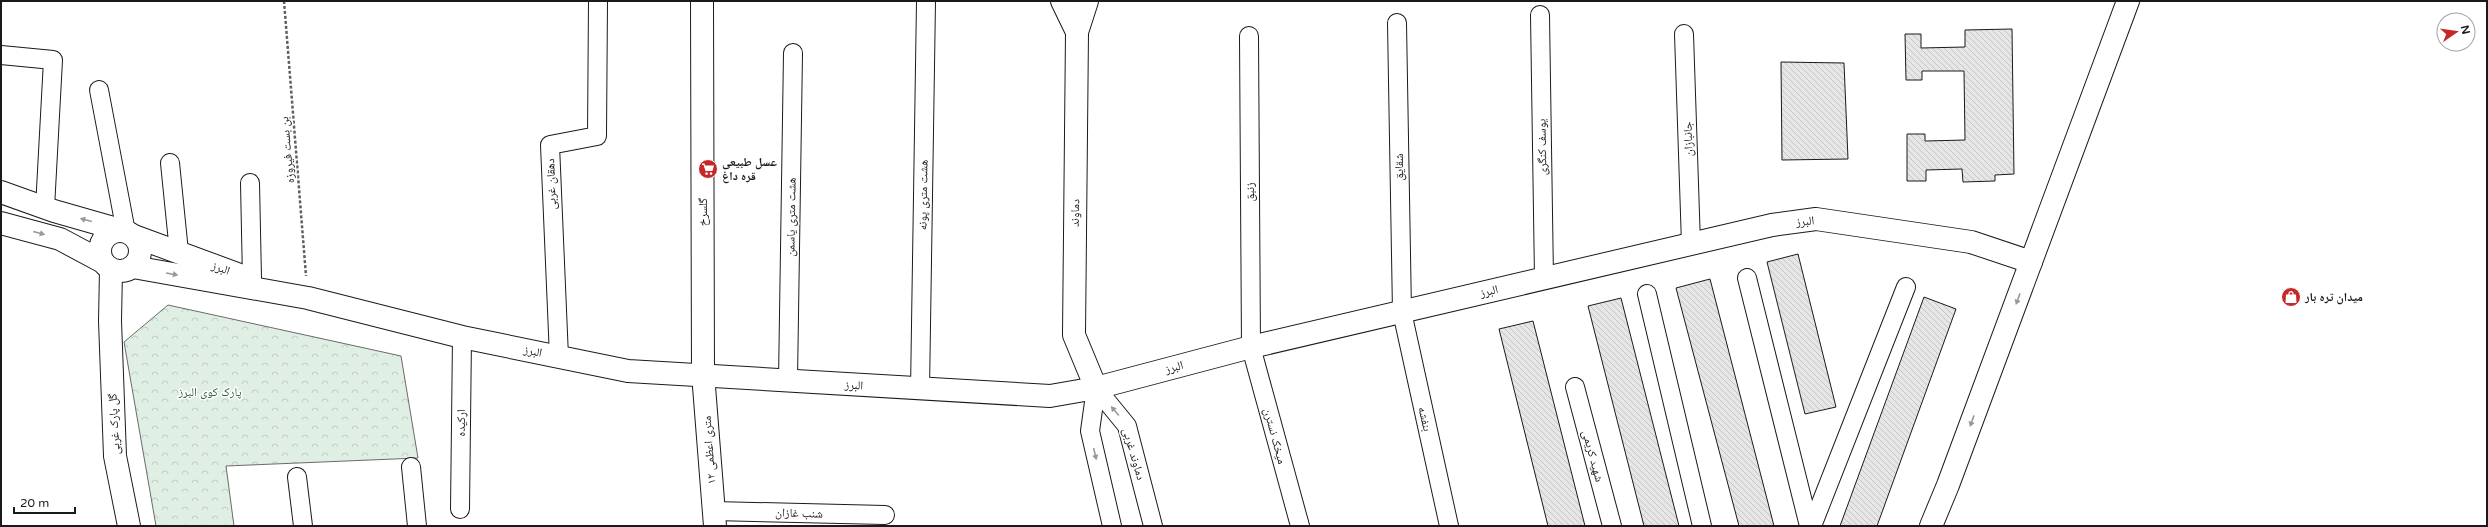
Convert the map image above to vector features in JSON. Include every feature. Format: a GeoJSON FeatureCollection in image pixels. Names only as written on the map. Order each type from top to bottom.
{"type":"FeatureCollection","features":[{"type":"Feature","properties":{"kind":"main road","name":"گلسرخ"},"geometry":{"type":"LineString","coordinates":[[702,1],[703,374]]}},
{"type":"Feature","properties":{"kind":"main road"},"geometry":{"type":"LineString","coordinates":[[1062,1],[1077,32]]}},
{"type":"Feature","properties":{"kind":"main road"},"geometry":{"type":"LineString","coordinates":[[1077,32],[1087,1]]}},
{"type":"Feature","properties":{"kind":"main road"},"geometry":{"type":"LineString","coordinates":[[1931,526],[2128,1]]}},
{"type":"Feature","properties":{"kind":"main road","name":"دماوند"},"geometry":{"type":"LineString","coordinates":[[1077,32],[1074,335],[1096,388]]}},
{"type":"Feature","properties":{"kind":"main road","name":"البرز"},"geometry":{"type":"LineString","coordinates":[[1,192],[45,208],[128,233],[308,298],[462,337],[628,371],[703,374],[920,390],[1050,396],[1096,388],[1251,347],[1772,225],[1816,219],[1971,242],[2031,262]]}},
{"type":"Feature","properties":{"kind":"main road","name":"البرز"},"geometry":{"type":"LineString","coordinates":[[1,223],[60,239],[118,268],[308,298]]}},
{"type":"Feature","properties":{"kind":"main road"},"geometry":{"type":"LineString","coordinates":[[112,232],[128,233],[140,246],[140,258],[118,268],[100,251],[104,239],[112,232]]}},
{"type":"Feature","properties":{"kind":"main road","name":"گل پارک غربی"},"geometry":{"type":"LineString","coordinates":[[118,268],[110,321],[115,456],[129,526]]}},
{"type":"Feature","properties":{"kind":"main road","name":"۱۲ متری اعظمی"},"geometry":{"type":"LineString","coordinates":[[703,374],[715,518]]}},
{"type":"Feature","properties":{"kind":"street","name":"دهقان غربی"},"geometry":{"type":"LineString","coordinates":[[559,357],[550,145],[596,136],[598,1]]}},
{"type":"Feature","properties":{"kind":"street","name":"هشت متری پونه"},"geometry":{"type":"LineString","coordinates":[[920,390],[926,1]]}},
{"type":"Feature","properties":{"kind":"street","name":"یوسف کنگری"},"geometry":{"type":"LineString","coordinates":[[1540,15],[1544,278]]}},
{"type":"Feature","properties":{"kind":"street","name":"شقایق"},"geometry":{"type":"LineString","coordinates":[[1396,23],[1402,312]]}},
{"type":"Feature","properties":{"kind":"street","name":"جانبازان"},"geometry":{"type":"LineString","coordinates":[[1684,34],[1691,244]]}},
{"type":"Feature","properties":{"kind":"street","name":"زنبق"},"geometry":{"type":"LineString","coordinates":[[1249,36],[1251,347]]}},
{"type":"Feature","properties":{"kind":"street","name":"هشت متری یاسمن"},"geometry":{"type":"LineString","coordinates":[[788,380],[793,53]]}},
{"type":"Feature","properties":{"kind":"street"},"geometry":{"type":"LineString","coordinates":[[1,55],[53,60],[45,208]]}},
{"type":"Feature","properties":{"kind":"street"},"geometry":{"type":"LineString","coordinates":[[99,90],[128,233]]}},
{"type":"Feature","properties":{"kind":"street"},"geometry":{"type":"LineString","coordinates":[[170,163],[179,252]]}},
{"type":"Feature","properties":{"kind":"street"},"geometry":{"type":"LineString","coordinates":[[250,182],[252,279]]}},
{"type":"Feature","properties":{"kind":"street"},"geometry":{"type":"LineString","coordinates":[[1747,278],[1809,526]]}},
{"type":"Feature","properties":{"kind":"street"},"geometry":{"type":"LineString","coordinates":[[1812,526],[1906,287]]}},
{"type":"Feature","properties":{"kind":"street"},"geometry":{"type":"LineString","coordinates":[[1647,294],[1702,526]]}},
{"type":"Feature","properties":{"kind":"street","name":"بنفشه"},"geometry":{"type":"LineString","coordinates":[[1402,312],[1449,526]]}},
{"type":"Feature","properties":{"kind":"street","name":"ارکیده"},"geometry":{"type":"LineString","coordinates":[[460,509],[462,337]]}},
{"type":"Feature","properties":{"kind":"street","name":"میخک نسترن"},"geometry":{"type":"LineString","coordinates":[[1251,347],[1300,526]]}},
{"type":"Feature","properties":{"kind":"street","name":"شهید کریمی"},"geometry":{"type":"LineString","coordinates":[[1575,387],[1612,526]]}},
{"type":"Feature","properties":{"kind":"street"},"geometry":{"type":"LineString","coordinates":[[1096,388],[1090,431],[1112,526]]}},
{"type":"Feature","properties":{"kind":"street","name":"دماوند غربی"},"geometry":{"type":"LineString","coordinates":[[1096,388],[1127,426],[1153,526]]}},
{"type":"Feature","properties":{"kind":"street"},"geometry":{"type":"LineString","coordinates":[[411,467],[417,526]]}},
{"type":"Feature","properties":{"kind":"street"},"geometry":{"type":"LineString","coordinates":[[297,476],[303,526]]}},
{"type":"Feature","properties":{"kind":"street","name":"شنب غازان"},"geometry":{"type":"LineString","coordinates":[[715,518],[884,515]]}},
{"type":"Feature","properties":{"kind":"path","name":"بن بست فیروزه"},"geometry":{"type":"LineString","coordinates":[[284,1],[308,298]]}},
{"type":"Feature","properties":{"kind":"green space","name":"پارک کوی البرز"},"geometry":{"type":"Polygon","coordinates":[[[168,305],[401,356],[418,458],[226,466],[234,526],[156,526],[124,342],[168,305]]]}},
{"type":"Feature","properties":{"kind":"building"},"geometry":{"type":"Polygon","coordinates":[[[2012,29],[2014,174],[1995,175],[1995,181],[1963,182],[1962,169],[1926,170],[1926,181],[1907,181],[1907,134],[1925,134],[1925,141],[1965,140],[1964,71],[1922,71],[1922,80],[1906,80],[1905,34],[1921,34],[1921,48],[1965,47],[1965,30],[2012,29]]]}},
{"type":"Feature","properties":{"kind":"building"},"geometry":{"type":"Polygon","coordinates":[[[1781,62],[1844,63],[1848,159],[1782,160],[1781,62]]]}},
{"type":"Feature","properties":{"kind":"building"},"geometry":{"type":"Polygon","coordinates":[[[1798,254],[1836,407],[1805,414],[1767,262],[1798,254]]]}},
{"type":"Feature","properties":{"kind":"building"},"geometry":{"type":"Polygon","coordinates":[[[1710,279],[1774,526],[1739,526],[1676,288],[1710,279]]]}},
{"type":"Feature","properties":{"kind":"building"},"geometry":{"type":"Polygon","coordinates":[[[1924,297],[1956,309],[1877,526],[1840,526],[1924,297]]]}},
{"type":"Feature","properties":{"kind":"building"},"geometry":{"type":"Polygon","coordinates":[[[1621,298],[1679,526],[1644,526],[1588,306],[1621,298]]]}},
{"type":"Feature","properties":{"kind":"building"},"geometry":{"type":"Polygon","coordinates":[[[1533,321],[1585,526],[1548,526],[1499,329],[1533,321]]]}},
{"type":"Feature","properties":{"kind":"place","name":"عسل طبیعی قره داغ"},"geometry":{"type":"Point","coordinates":[708,169]}},
{"type":"Feature","properties":{"kind":"place","name":"میدان تره بار"},"geometry":{"type":"Point","coordinates":[2291,297]}}]}
